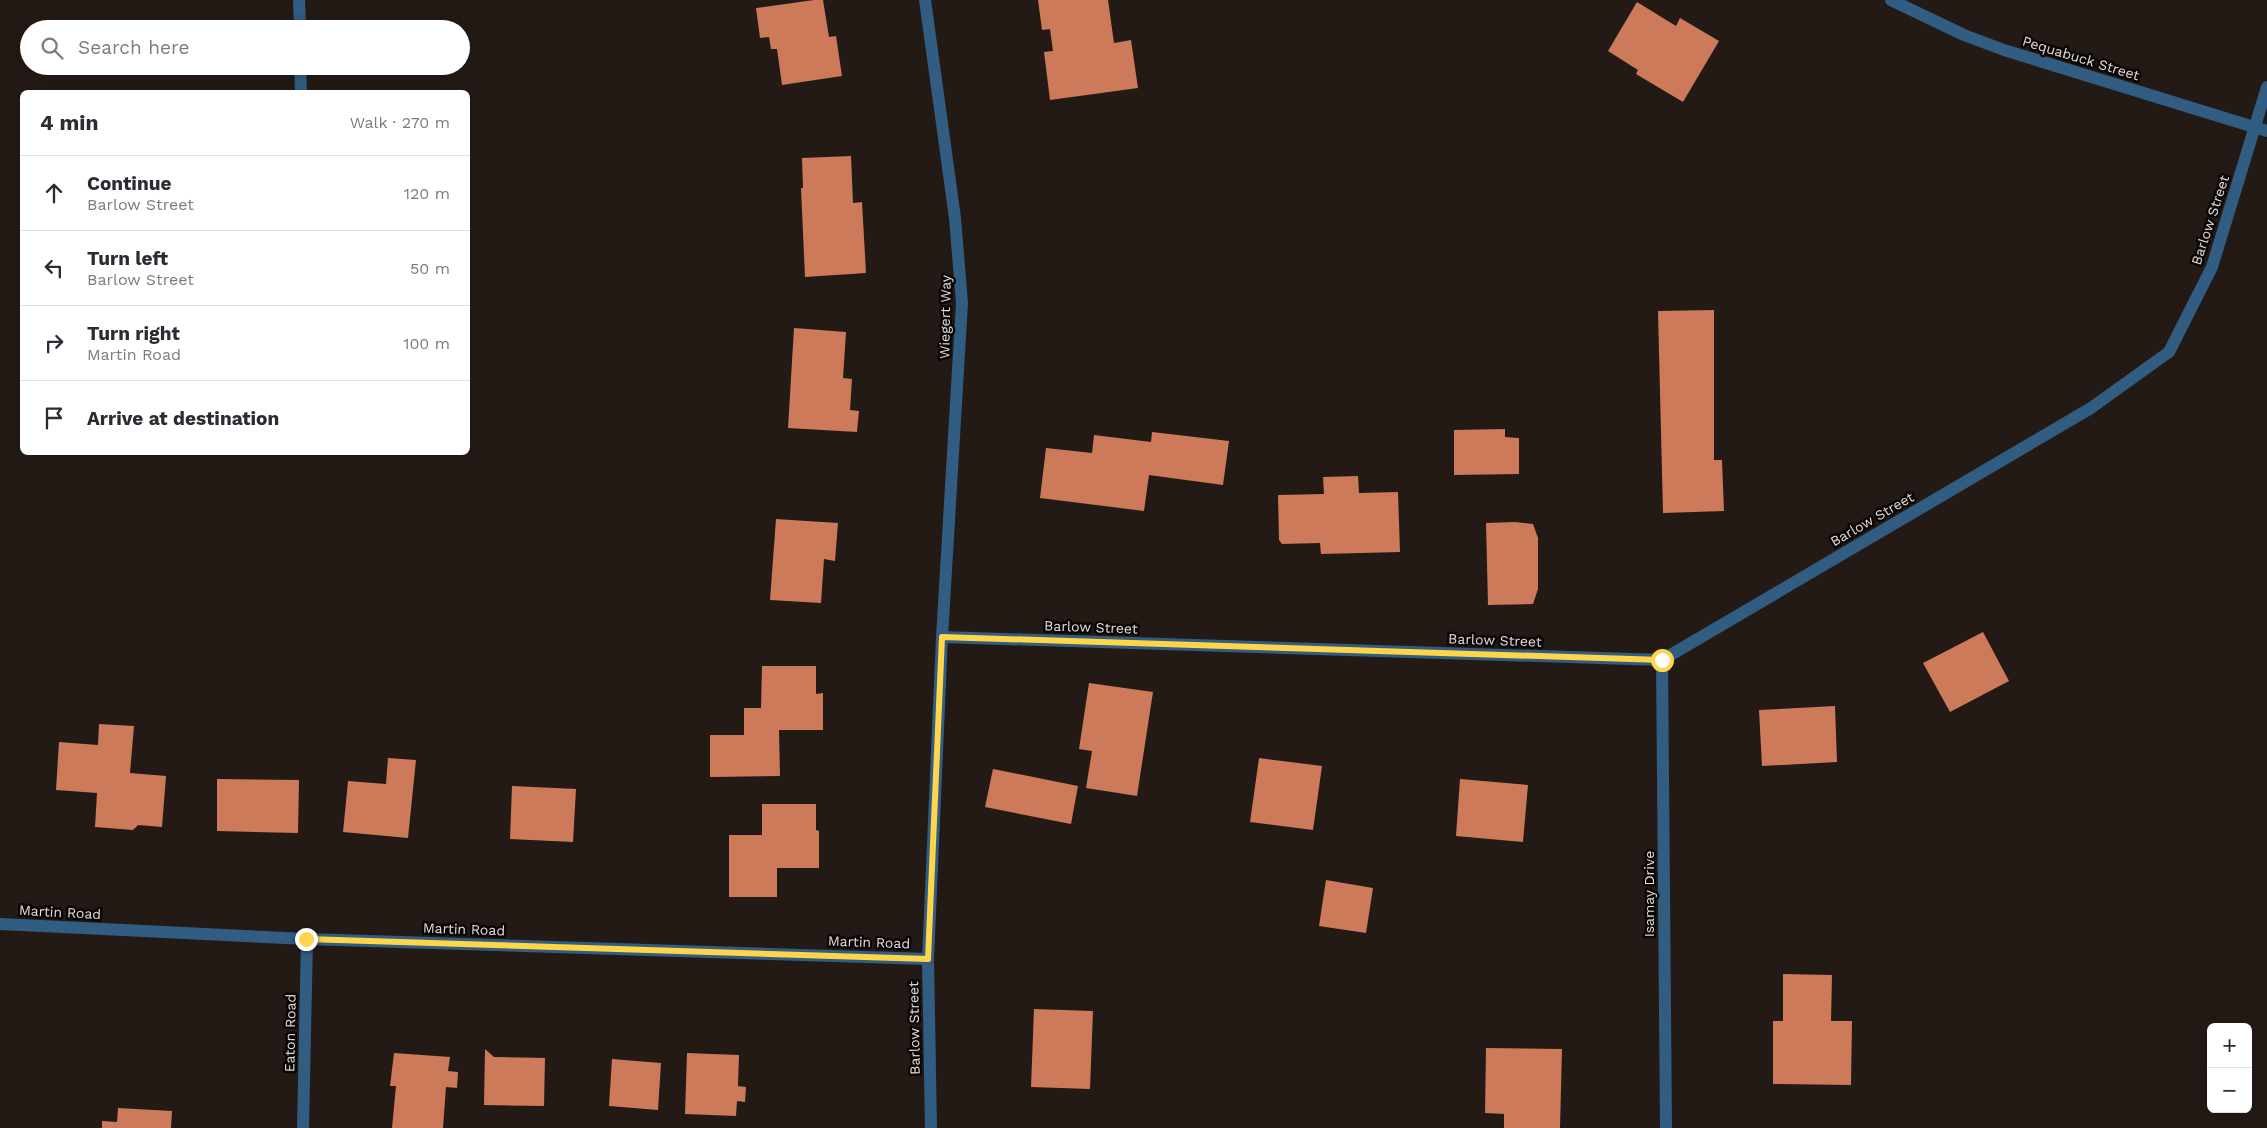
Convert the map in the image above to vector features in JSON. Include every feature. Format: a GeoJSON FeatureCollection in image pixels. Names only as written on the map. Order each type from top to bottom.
{"type":"FeatureCollection","features":[{"type":"Feature","properties":{"kind":"street"},"geometry":{"type":"LineString","coordinates":[[299,0],[300,20]]}},
{"type":"Feature","properties":{"kind":"street","name":"Wiegert Way"},"geometry":{"type":"LineString","coordinates":[[925,0],[955,218],[962,285],[962,322],[942,637]]}},
{"type":"Feature","properties":{"kind":"street","name":"Pequabuck Street"},"geometry":{"type":"LineString","coordinates":[[1891,0],[1955,32],[2004,50],[2261,129]]}},
{"type":"Feature","properties":{"kind":"street"},"geometry":{"type":"LineString","coordinates":[[300,75],[301,90]]}},
{"type":"Feature","properties":{"kind":"street","name":"Barlow Street"},"geometry":{"type":"LineString","coordinates":[[931,1128],[928,959],[942,637],[1662,660],[2090,408],[2169,352],[2212,267],[2261,129],[2267,86]]}},
{"type":"Feature","properties":{"kind":"street","name":"Isamay Drive"},"geometry":{"type":"LineString","coordinates":[[1662,660],[1666,1128]]}},
{"type":"Feature","properties":{"kind":"street","name":"Martin Road"},"geometry":{"type":"LineString","coordinates":[[0,924],[306,939],[928,959]]}},
{"type":"Feature","properties":{"kind":"street","name":"Eaton Road"},"geometry":{"type":"LineString","coordinates":[[303,1128],[306,939]]}},
{"type":"Feature","properties":{"kind":"building"},"geometry":{"type":"Polygon","coordinates":[[[823,0],[829,37],[836,36],[842,76],[782,85],[777,49],[771,49],[769,37],[760,38],[756,8],[823,0]]]}},
{"type":"Feature","properties":{"kind":"building"},"geometry":{"type":"Polygon","coordinates":[[[1038,0],[1108,0],[1114,43],[1131,40],[1138,88],[1050,100],[1044,52],[1053,51],[1050,29],[1042,30],[1038,0]]]}},
{"type":"Feature","properties":{"kind":"building"},"geometry":{"type":"Polygon","coordinates":[[[1637,2],[1676,26],[1680,18],[1719,41],[1683,102],[1636,74],[1638,70],[1608,51],[1637,2]]]}},
{"type":"Feature","properties":{"kind":"building"},"geometry":{"type":"Polygon","coordinates":[[[851,156],[853,203],[862,202],[866,273],[805,277],[801,188],[803,188],[802,158],[851,156]]]}},
{"type":"Feature","properties":{"kind":"building"},"geometry":{"type":"Polygon","coordinates":[[[1714,310],[1714,460],[1722,460],[1724,511],[1663,513],[1658,311],[1714,310]]]}},
{"type":"Feature","properties":{"kind":"building"},"geometry":{"type":"Polygon","coordinates":[[[794,328],[846,332],[843,378],[852,379],[850,410],[859,411],[857,432],[788,428],[794,328]]]}},
{"type":"Feature","properties":{"kind":"building"},"geometry":{"type":"Polygon","coordinates":[[[1505,429],[1505,437],[1519,438],[1519,474],[1454,475],[1454,430],[1505,429]]]}},
{"type":"Feature","properties":{"kind":"building"},"geometry":{"type":"Polygon","coordinates":[[[1152,432],[1229,441],[1223,485],[1149,475],[1144,511],[1040,498],[1046,448],[1092,453],[1094,435],[1151,442],[1152,432]]]}},
{"type":"Feature","properties":{"kind":"building"},"geometry":{"type":"Polygon","coordinates":[[[1358,476],[1359,493],[1398,492],[1400,552],[1321,554],[1320,543],[1282,544],[1279,540],[1278,495],[1324,494],[1323,477],[1358,476]]]}},
{"type":"Feature","properties":{"kind":"building"},"geometry":{"type":"Polygon","coordinates":[[[776,519],[838,523],[835,561],[824,559],[821,603],[770,600],[776,519]]]}},
{"type":"Feature","properties":{"kind":"building"},"geometry":{"type":"Polygon","coordinates":[[[1515,522],[1533,524],[1538,538],[1538,589],[1533,604],[1488,605],[1486,523],[1515,522]]]}},
{"type":"Feature","properties":{"kind":"building"},"geometry":{"type":"Polygon","coordinates":[[[1983,632],[2009,681],[1950,712],[1923,663],[1983,632]]]}},
{"type":"Feature","properties":{"kind":"building"},"geometry":{"type":"Polygon","coordinates":[[[762,666],[816,666],[816,694],[823,693],[823,730],[779,730],[780,776],[710,777],[710,735],[744,735],[744,708],[761,708],[762,666]]]}},
{"type":"Feature","properties":{"kind":"building"},"geometry":{"type":"Polygon","coordinates":[[[1089,683],[1153,692],[1137,796],[1086,788],[1092,751],[1079,749],[1089,683]]]}},
{"type":"Feature","properties":{"kind":"building"},"geometry":{"type":"Polygon","coordinates":[[[1835,706],[1837,762],[1762,766],[1759,710],[1835,706]]]}},
{"type":"Feature","properties":{"kind":"building"},"geometry":{"type":"Polygon","coordinates":[[[99,724],[134,726],[130,773],[166,776],[162,827],[138,825],[133,830],[95,827],[97,793],[56,790],[59,742],[98,745],[99,724]]]}},
{"type":"Feature","properties":{"kind":"building"},"geometry":{"type":"Polygon","coordinates":[[[388,758],[416,760],[408,838],[343,832],[348,781],[386,784],[388,758]]]}},
{"type":"Feature","properties":{"kind":"building"},"geometry":{"type":"Polygon","coordinates":[[[1259,758],[1322,766],[1313,830],[1250,822],[1259,758]]]}},
{"type":"Feature","properties":{"kind":"building"},"geometry":{"type":"Polygon","coordinates":[[[993,769],[1078,786],[1071,824],[985,807],[993,769]]]}},
{"type":"Feature","properties":{"kind":"building"},"geometry":{"type":"Polygon","coordinates":[[[217,779],[299,780],[298,833],[217,831],[217,779]]]}},
{"type":"Feature","properties":{"kind":"building"},"geometry":{"type":"Polygon","coordinates":[[[1460,779],[1528,785],[1523,842],[1456,836],[1460,779]]]}},
{"type":"Feature","properties":{"kind":"building"},"geometry":{"type":"Polygon","coordinates":[[[512,786],[576,789],[573,842],[510,839],[512,786]]]}},
{"type":"Feature","properties":{"kind":"building"},"geometry":{"type":"Polygon","coordinates":[[[762,804],[816,804],[816,830],[819,831],[819,868],[777,868],[777,897],[729,897],[729,835],[762,835],[762,804]]]}},
{"type":"Feature","properties":{"kind":"building"},"geometry":{"type":"Polygon","coordinates":[[[1326,880],[1373,888],[1366,933],[1319,926],[1326,880]]]}},
{"type":"Feature","properties":{"kind":"building"},"geometry":{"type":"Polygon","coordinates":[[[1783,974],[1832,975],[1831,1021],[1852,1021],[1851,1085],[1773,1084],[1773,1021],[1783,1021],[1783,974]]]}},
{"type":"Feature","properties":{"kind":"building"},"geometry":{"type":"Polygon","coordinates":[[[1034,1009],[1093,1011],[1090,1089],[1031,1087],[1034,1009]]]}},
{"type":"Feature","properties":{"kind":"building"},"geometry":{"type":"Polygon","coordinates":[[[1486,1048],[1562,1049],[1560,1128],[1504,1128],[1504,1114],[1485,1113],[1486,1048]]]}},
{"type":"Feature","properties":{"kind":"building"},"geometry":{"type":"Polygon","coordinates":[[[485,1049],[494,1057],[545,1058],[544,1106],[484,1105],[485,1049]]]}},
{"type":"Feature","properties":{"kind":"building"},"geometry":{"type":"Polygon","coordinates":[[[394,1053],[450,1057],[448,1071],[458,1072],[457,1088],[446,1087],[443,1128],[392,1128],[396,1086],[390,1086],[394,1053]]]}},
{"type":"Feature","properties":{"kind":"building"},"geometry":{"type":"Polygon","coordinates":[[[687,1053],[739,1055],[738,1086],[746,1087],[745,1102],[737,1101],[736,1116],[685,1114],[687,1053]]]}},
{"type":"Feature","properties":{"kind":"building"},"geometry":{"type":"Polygon","coordinates":[[[612,1059],[661,1063],[658,1110],[609,1106],[612,1059]]]}},
{"type":"Feature","properties":{"kind":"building"},"geometry":{"type":"Polygon","coordinates":[[[118,1108],[172,1111],[171,1128],[102,1128],[102,1121],[117,1122],[118,1108]]]}},
{"type":"Feature","properties":{"kind":"route"},"geometry":{"type":"LineString","coordinates":[[306,939],[928,959],[942,637],[1662,660]]}}]}
